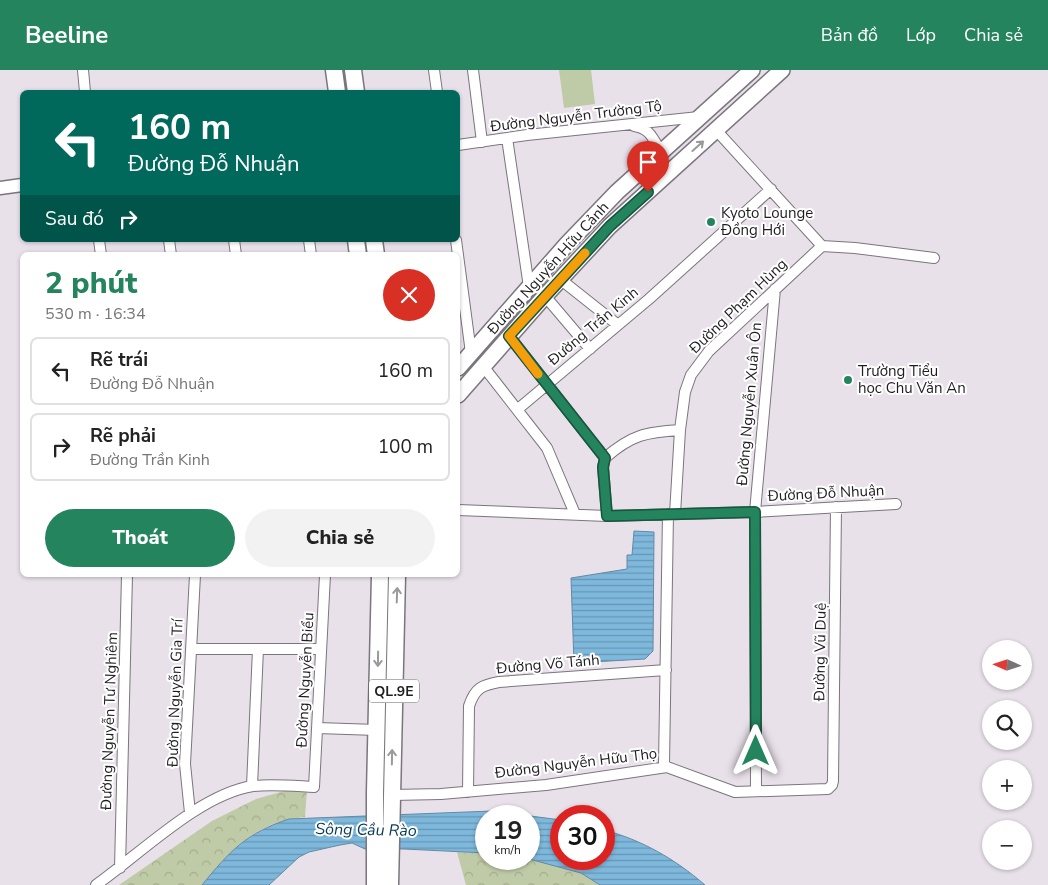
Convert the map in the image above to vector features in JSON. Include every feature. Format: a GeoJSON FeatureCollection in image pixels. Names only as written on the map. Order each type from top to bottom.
{"type":"FeatureCollection","features":[{"type":"Feature","properties":{"kind":"main road"},"geometry":{"type":"LineString","coordinates":[[334,70],[336,90]]}},
{"type":"Feature","properties":{"kind":"main road"},"geometry":{"type":"LineString","coordinates":[[353,70],[356,90]]}},
{"type":"Feature","properties":{"kind":"main road","name":"Đường Nguyễn Hữu Cảnh"},"geometry":{"type":"LineString","coordinates":[[460,366],[595,214],[752,70]]}},
{"type":"Feature","properties":{"kind":"main road","name":"Đường Nguyễn Hữu Cảnh"},"geometry":{"type":"LineString","coordinates":[[460,393],[560,279],[610,226],[782,70]]}},
{"type":"Feature","properties":{"kind":"main road"},"geometry":{"type":"LineString","coordinates":[[699,117],[716,130]]}},
{"type":"Feature","properties":{"kind":"main road"},"geometry":{"type":"LineString","coordinates":[[661,152],[673,169]]}},
{"type":"Feature","properties":{"kind":"main road","name":"QL.9E"},"geometry":{"type":"LineString","coordinates":[[380,577],[377,730],[386,802]]}},
{"type":"Feature","properties":{"kind":"main road","name":"QL.9E"},"geometry":{"type":"LineString","coordinates":[[375,885],[382,847],[386,802],[397,577]]}},
{"type":"Feature","properties":{"kind":"main road","name":"QL.9E"},"geometry":{"type":"LineString","coordinates":[[382,847],[390,885]]}},
{"type":"Feature","properties":{"kind":"street"},"geometry":{"type":"LineString","coordinates":[[83,70],[85,90]]}},
{"type":"Feature","properties":{"kind":"street"},"geometry":{"type":"LineString","coordinates":[[434,70],[437,90]]}},
{"type":"Feature","properties":{"kind":"street"},"geometry":{"type":"LineString","coordinates":[[473,70],[482,142]]}},
{"type":"Feature","properties":{"kind":"street","name":"Đường Nguyễn Trường Tộ"},"geometry":{"type":"LineString","coordinates":[[460,145],[699,117]]}},
{"type":"Feature","properties":{"kind":"street"},"geometry":{"type":"LineString","coordinates":[[625,125],[645,129],[661,152]]}},
{"type":"Feature","properties":{"kind":"street"},"geometry":{"type":"LineString","coordinates":[[716,130],[822,246],[855,248],[934,258]]}},
{"type":"Feature","properties":{"kind":"street"},"geometry":{"type":"LineString","coordinates":[[507,138],[529,287]]}},
{"type":"Feature","properties":{"kind":"street"},"geometry":{"type":"LineString","coordinates":[[0,188],[20,184]]}},
{"type":"Feature","properties":{"kind":"street","name":"Đường Trần Kinh"},"geometry":{"type":"LineString","coordinates":[[605,458],[547,385],[618,325],[771,189]]}},
{"type":"Feature","properties":{"kind":"street","name":"Đường Phạm Hùng"},"geometry":{"type":"LineString","coordinates":[[667,767],[664,764],[671,514],[685,392],[691,375],[709,351],[822,246]]}},
{"type":"Feature","properties":{"kind":"street"},"geometry":{"type":"LineString","coordinates":[[460,270],[471,353]]}},
{"type":"Feature","properties":{"kind":"street"},"geometry":{"type":"LineString","coordinates":[[560,279],[618,325]]}},
{"type":"Feature","properties":{"kind":"street","name":"Đường Nguyễn Xuân Ôn"},"geometry":{"type":"LineString","coordinates":[[756,791],[755,512],[775,289]]}},
{"type":"Feature","properties":{"kind":"street"},"geometry":{"type":"LineString","coordinates":[[545,296],[590,349]]}},
{"type":"Feature","properties":{"kind":"street"},"geometry":{"type":"LineString","coordinates":[[509,336],[547,385],[518,409]]}},
{"type":"Feature","properties":{"kind":"street"},"geometry":{"type":"LineString","coordinates":[[483,366],[518,409],[546,448],[574,514]]}},
{"type":"Feature","properties":{"kind":"street"},"geometry":{"type":"LineString","coordinates":[[607,516],[603,467],[605,458],[619,446],[643,434],[652,431],[680,430]]}},
{"type":"Feature","properties":{"kind":"street","name":"Đường Đỗ Nhuận"},"geometry":{"type":"LineString","coordinates":[[460,510],[607,516],[755,512],[896,504]]}},
{"type":"Feature","properties":{"kind":"street","name":"Đường Vũ Duệ"},"geometry":{"type":"LineString","coordinates":[[821,790],[828,789],[833,781],[836,507]]}},
{"type":"Feature","properties":{"kind":"street","name":"Đường Nguyễn Tư Nghiêm"},"geometry":{"type":"LineString","coordinates":[[120,868],[127,577]]}},
{"type":"Feature","properties":{"kind":"street","name":"Đường Nguyễn Gia Trí"},"geometry":{"type":"LineString","coordinates":[[190,813],[185,764],[195,577]]}},
{"type":"Feature","properties":{"kind":"street","name":"Đường Nguyễn Biểu"},"geometry":{"type":"LineString","coordinates":[[252,786],[278,785],[314,788],[325,577]]}},
{"type":"Feature","properties":{"kind":"street"},"geometry":{"type":"LineString","coordinates":[[191,649],[322,650]]}},
{"type":"Feature","properties":{"kind":"street"},"geometry":{"type":"LineString","coordinates":[[96,885],[190,813],[222,796],[252,786],[258,649]]}},
{"type":"Feature","properties":{"kind":"street","name":"Đường Võ Tánh"},"geometry":{"type":"LineString","coordinates":[[468,792],[469,706],[472,696],[482,687],[500,682],[666,670]]}},
{"type":"Feature","properties":{"kind":"street"},"geometry":{"type":"LineString","coordinates":[[317,728],[377,730]]}},
{"type":"Feature","properties":{"kind":"street","name":"Đường Nguyễn Hữu Thọ"},"geometry":{"type":"LineString","coordinates":[[386,802],[546,785],[667,767],[735,792],[821,790]]}},
{"type":"Feature","properties":{"kind":"green space"},"geometry":{"type":"Polygon","coordinates":[[[559,70],[591,70],[595,104],[564,108],[559,70]]]}},
{"type":"Feature","properties":{"kind":"green space"},"geometry":{"type":"Polygon","coordinates":[[[307,790],[305,817],[272,825],[246,839],[224,859],[202,885],[119,885],[212,821],[256,799],[284,791],[307,790]]]}},
{"type":"Feature","properties":{"kind":"green space"},"geometry":{"type":"Polygon","coordinates":[[[457,852],[475,853],[475,870],[540,870],[540,860],[550,863],[550,870],[571,870],[581,873],[600,885],[466,885],[457,852]]]}},
{"type":"Feature","properties":{"kind":"water"},"geometry":{"type":"Polygon","coordinates":[[[634,531],[654,532],[653,651],[645,659],[574,663],[571,578],[627,569],[627,555],[632,555],[634,531]]]}},
{"type":"Feature","properties":{"kind":"water","name":"Sông Cầu Rào"},"geometry":{"type":"Polygon","coordinates":[[[475,812],[475,852],[365,849],[352,843],[309,852],[299,857],[269,885],[202,885],[221,862],[240,844],[261,830],[289,819],[475,812]]]}},
{"type":"Feature","properties":{"kind":"water"},"geometry":{"type":"Polygon","coordinates":[[[540,817],[550,819],[550,865],[540,862],[540,817]]]}},
{"type":"Feature","properties":{"kind":"water"},"geometry":{"type":"Polygon","coordinates":[[[615,833],[658,852],[682,867],[705,885],[600,885],[581,873],[570,870],[615,870],[615,833]]]}},
{"type":"Feature","properties":{"kind":"slow traffic"},"geometry":{"type":"LineString","coordinates":[[538,374],[509,336],[585,253]]}},
{"type":"Feature","properties":{"kind":"place","name":"Kyoto Lounge Đồng Hới"},"geometry":{"type":"Point","coordinates":[711,222]}},
{"type":"Feature","properties":{"kind":"place","name":"Trường Tiểu học Chu Văn An"},"geometry":{"type":"Point","coordinates":[848,380]}},
{"type":"Feature","properties":{"kind":"route"},"geometry":{"type":"LineString","coordinates":[[648,192],[610,226],[509,336],[605,458],[603,467],[607,516],[755,512],[756,751]]}}]}
